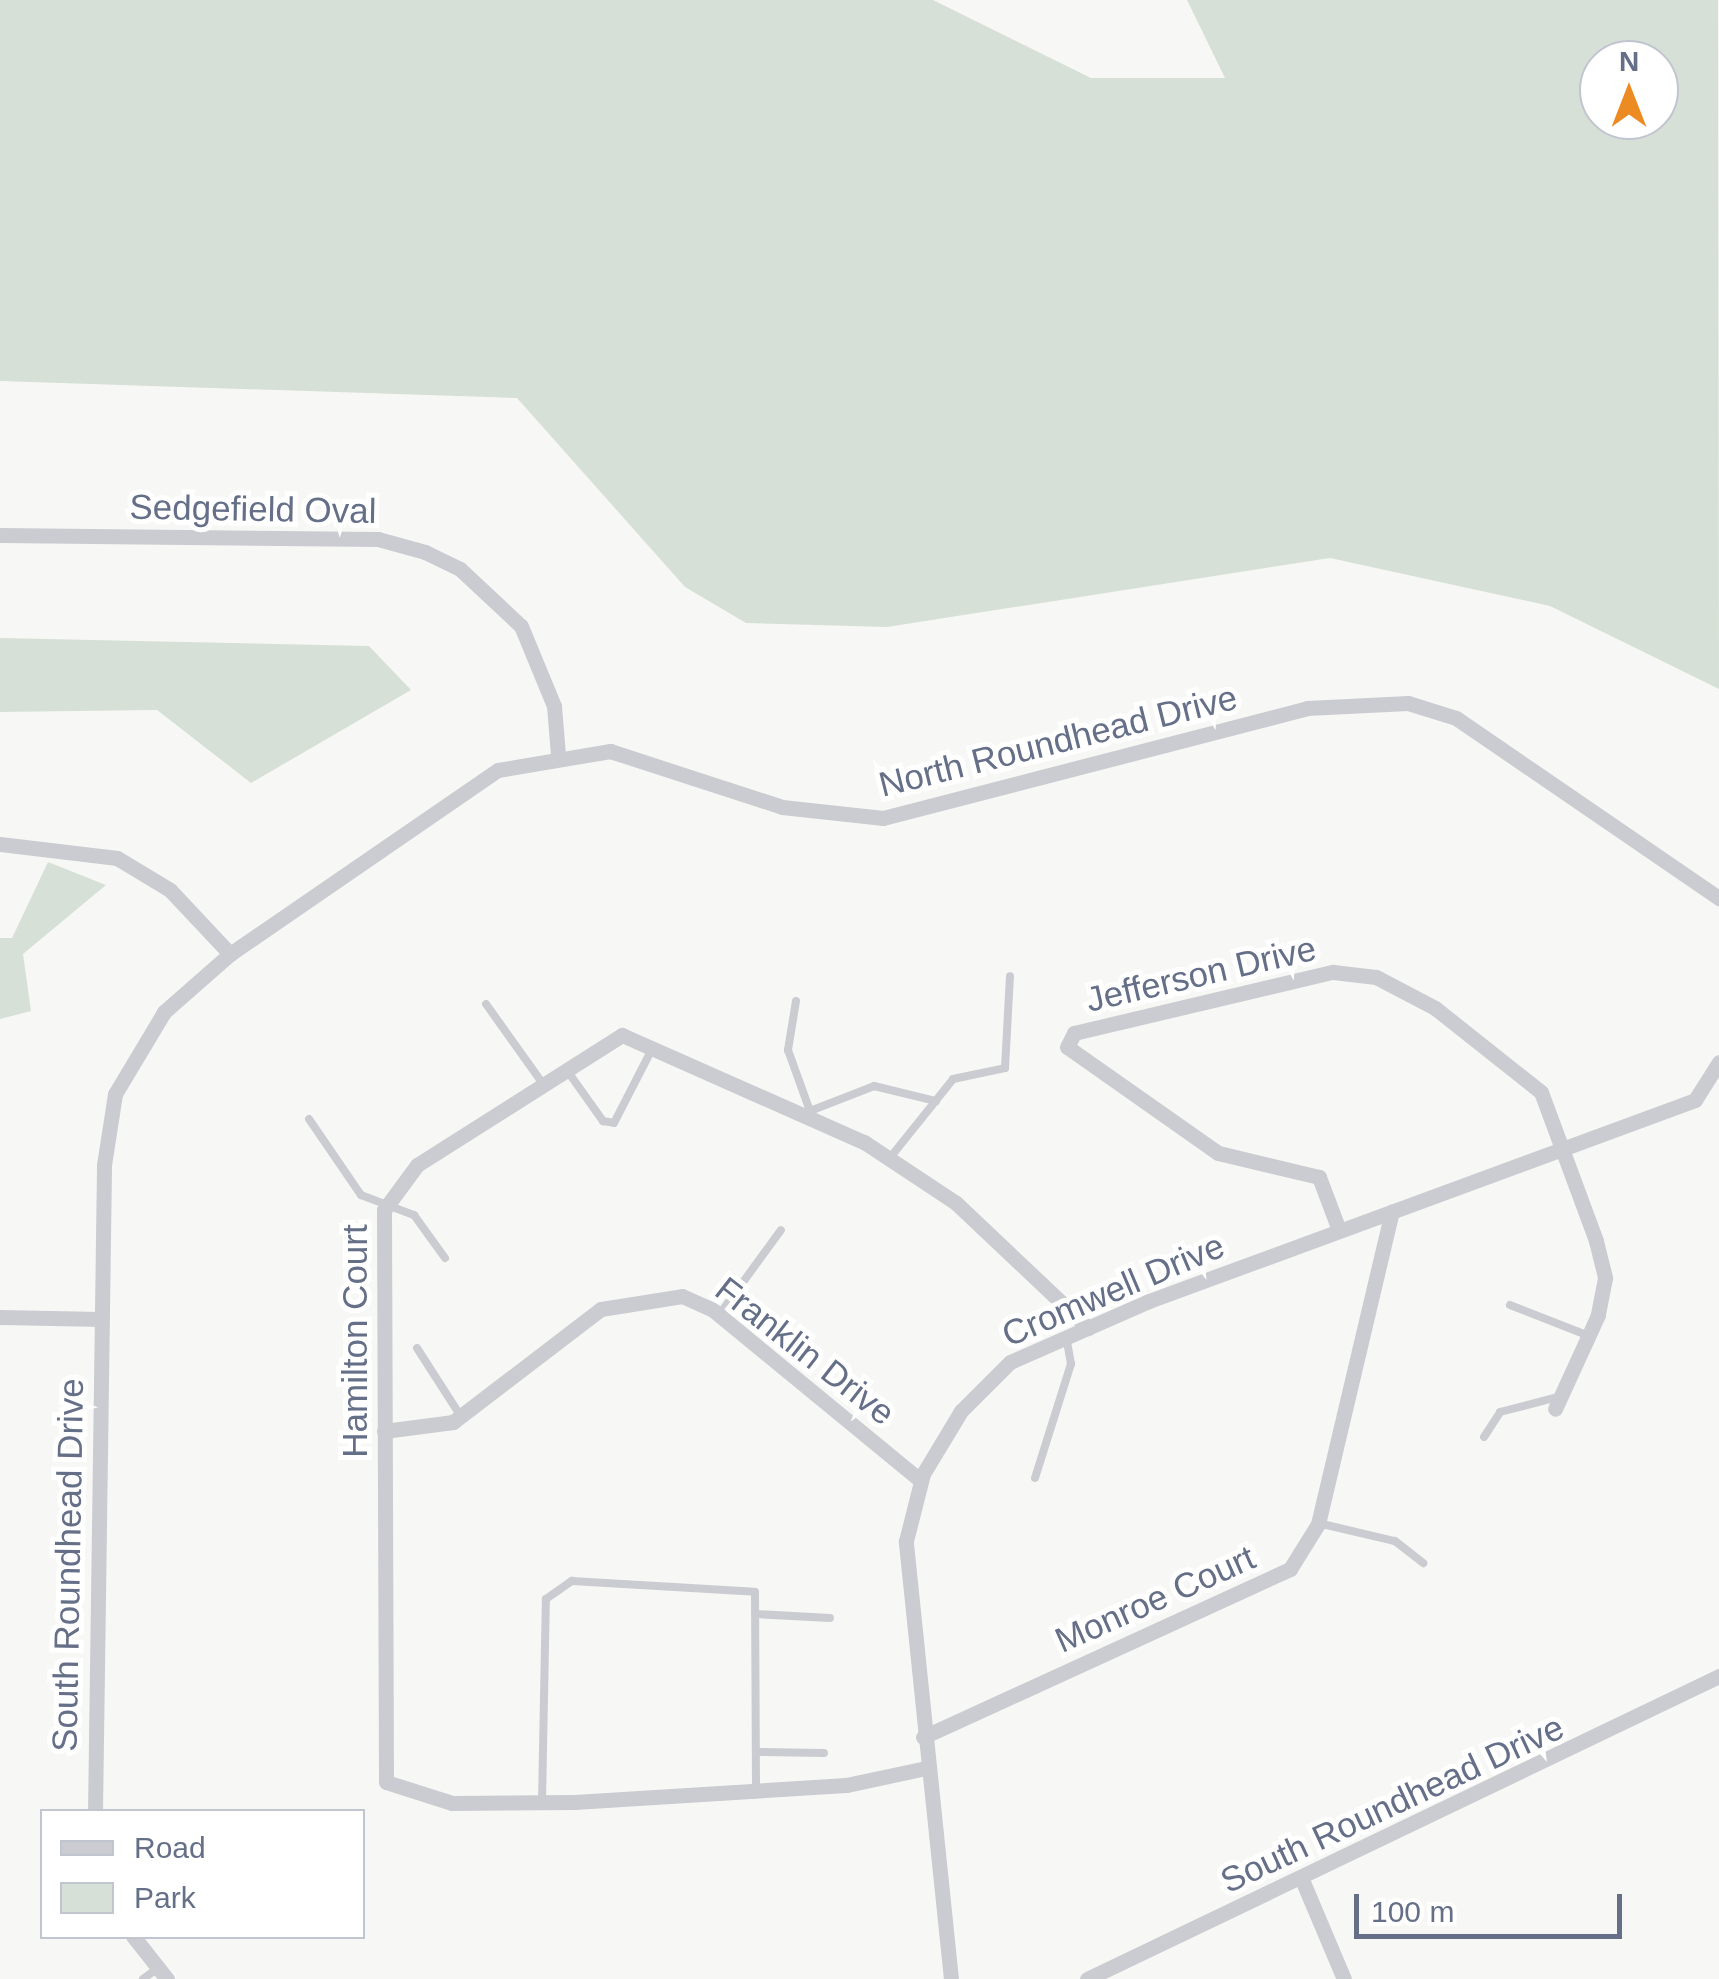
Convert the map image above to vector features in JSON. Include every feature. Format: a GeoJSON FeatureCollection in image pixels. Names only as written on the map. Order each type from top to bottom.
{"type":"FeatureCollection","features":[{"type":"Feature","properties":{"kind":"street","name":"Sedgefield Oval"},"geometry":{"type":"LineString","coordinates":[[0,535],[378,538],[425,552],[472,578],[521,626],[554,706],[558,755]]}},
{"type":"Feature","properties":{"kind":"street","name":"North Roundhead Drive"},"geometry":{"type":"LineString","coordinates":[[101,1319],[115,1094],[164,1012],[230,954],[458,793],[498,770],[558,755],[610,751],[782,807],[883,818],[1307,708],[1408,703],[1456,718],[1719,898]]}},
{"type":"Feature","properties":{"kind":"street"},"geometry":{"type":"LineString","coordinates":[[0,844],[117,858],[170,890],[230,954]]}},
{"type":"Feature","properties":{"kind":"street","name":"Jefferson Drive"},"geometry":{"type":"LineString","coordinates":[[1339,1230],[1319,1177],[1218,1153],[1066,1047],[1074,1034],[1314,974],[1376,978],[1435,1008],[1541,1092],[1565,1152]]}},
{"type":"Feature","properties":{"kind":"street","name":"Hamilton Court"},"geometry":{"type":"LineString","coordinates":[[926,1768],[756,1791],[542,1802],[452,1803],[386,1782],[387,1204],[417,1165],[564,1066],[622,1035],[654,1043],[810,1111],[890,1158],[956,1203],[1088,1328]]}},
{"type":"Feature","properties":{"kind":"street","name":"Cromwell Drive"},"geometry":{"type":"LineString","coordinates":[[952,1979],[926,1768],[906,1541],[921,1480],[961,1410],[1010,1362],[1066,1337],[1339,1230],[1565,1152],[1695,1100],[1719,1062]]}},
{"type":"Feature","properties":{"kind":"street"},"geometry":{"type":"LineString","coordinates":[[1558,1402],[1588,1336],[1606,1278],[1565,1152]]}},
{"type":"Feature","properties":{"kind":"street","name":"Monroe Court"},"geometry":{"type":"LineString","coordinates":[[923,1736],[1272,1582],[1318,1523],[1392,1212]]}},
{"type":"Feature","properties":{"kind":"street","name":"Franklin Drive"},"geometry":{"type":"LineString","coordinates":[[384,1431],[424,1431],[461,1416],[601,1309],[682,1296],[719,1315],[921,1480]]}},
{"type":"Feature","properties":{"kind":"street"},"geometry":{"type":"LineString","coordinates":[[0,1317],[101,1319]]}},
{"type":"Feature","properties":{"kind":"street","name":"South Roundhead Drive"},"geometry":{"type":"LineString","coordinates":[[96,1809],[101,1319]]}},
{"type":"Feature","properties":{"kind":"street","name":"South Roundhead Drive"},"geometry":{"type":"LineString","coordinates":[[1087,1979],[1303,1882],[1719,1676]]}},
{"type":"Feature","properties":{"kind":"street"},"geometry":{"type":"LineString","coordinates":[[1303,1882],[1344,1979]]}},
{"type":"Feature","properties":{"kind":"street"},"geometry":{"type":"LineString","coordinates":[[134,1939],[162,1974]]}},
{"type":"Feature","properties":{"kind":"lane"},"geometry":{"type":"LineString","coordinates":[[890,1158],[953,1079],[1004,1068],[1010,976]]}},
{"type":"Feature","properties":{"kind":"lane"},"geometry":{"type":"LineString","coordinates":[[796,1001],[788,1050],[810,1111],[874,1086],[936,1101]]}},
{"type":"Feature","properties":{"kind":"lane"},"geometry":{"type":"LineString","coordinates":[[486,1004],[541,1082]]}},
{"type":"Feature","properties":{"kind":"lane"},"geometry":{"type":"LineString","coordinates":[[564,1066],[603,1121],[614,1123],[654,1043]]}},
{"type":"Feature","properties":{"kind":"lane"},"geometry":{"type":"LineString","coordinates":[[309,1118],[354,1188],[414,1214],[445,1258]]}},
{"type":"Feature","properties":{"kind":"lane"},"geometry":{"type":"LineString","coordinates":[[719,1315],[781,1230]]}},
{"type":"Feature","properties":{"kind":"lane"},"geometry":{"type":"LineString","coordinates":[[1510,1304],[1588,1336]]}},
{"type":"Feature","properties":{"kind":"lane"},"geometry":{"type":"LineString","coordinates":[[1035,1478],[1071,1364],[1066,1337]]}},
{"type":"Feature","properties":{"kind":"lane"},"geometry":{"type":"LineString","coordinates":[[417,1348],[461,1416]]}},
{"type":"Feature","properties":{"kind":"lane"},"geometry":{"type":"LineString","coordinates":[[1484,1437],[1500,1412],[1558,1402]]}},
{"type":"Feature","properties":{"kind":"lane"},"geometry":{"type":"LineString","coordinates":[[1318,1523],[1395,1541],[1423,1563]]}},
{"type":"Feature","properties":{"kind":"lane"},"geometry":{"type":"LineString","coordinates":[[542,1802],[546,1599],[572,1581],[744,1585],[755,1592],[756,1791]]}},
{"type":"Feature","properties":{"kind":"lane"},"geometry":{"type":"LineString","coordinates":[[755,1614],[830,1618]]}},
{"type":"Feature","properties":{"kind":"lane"},"geometry":{"type":"LineString","coordinates":[[756,1752],[824,1753]]}},
{"type":"Feature","properties":{"kind":"lane"},"geometry":{"type":"LineString","coordinates":[[143,1979],[162,1974]]}},
{"type":"Feature","properties":{"kind":"green space"},"geometry":{"type":"Polygon","coordinates":[[[0,0],[933,0],[1091,78],[1225,78],[1187,0],[1718,0],[1719,689],[1550,606],[1330,558],[887,627],[746,623],[685,587],[517,398],[0,381],[0,0]]]}},
{"type":"Feature","properties":{"kind":"green space"},"geometry":{"type":"Polygon","coordinates":[[[0,638],[369,646],[411,690],[251,783],[157,710],[0,712],[0,638]]]}},
{"type":"Feature","properties":{"kind":"green space"},"geometry":{"type":"Polygon","coordinates":[[[48,862],[106,885],[23,954],[31,1011],[0,1019],[0,938],[12,938],[48,862]]]}}]}
